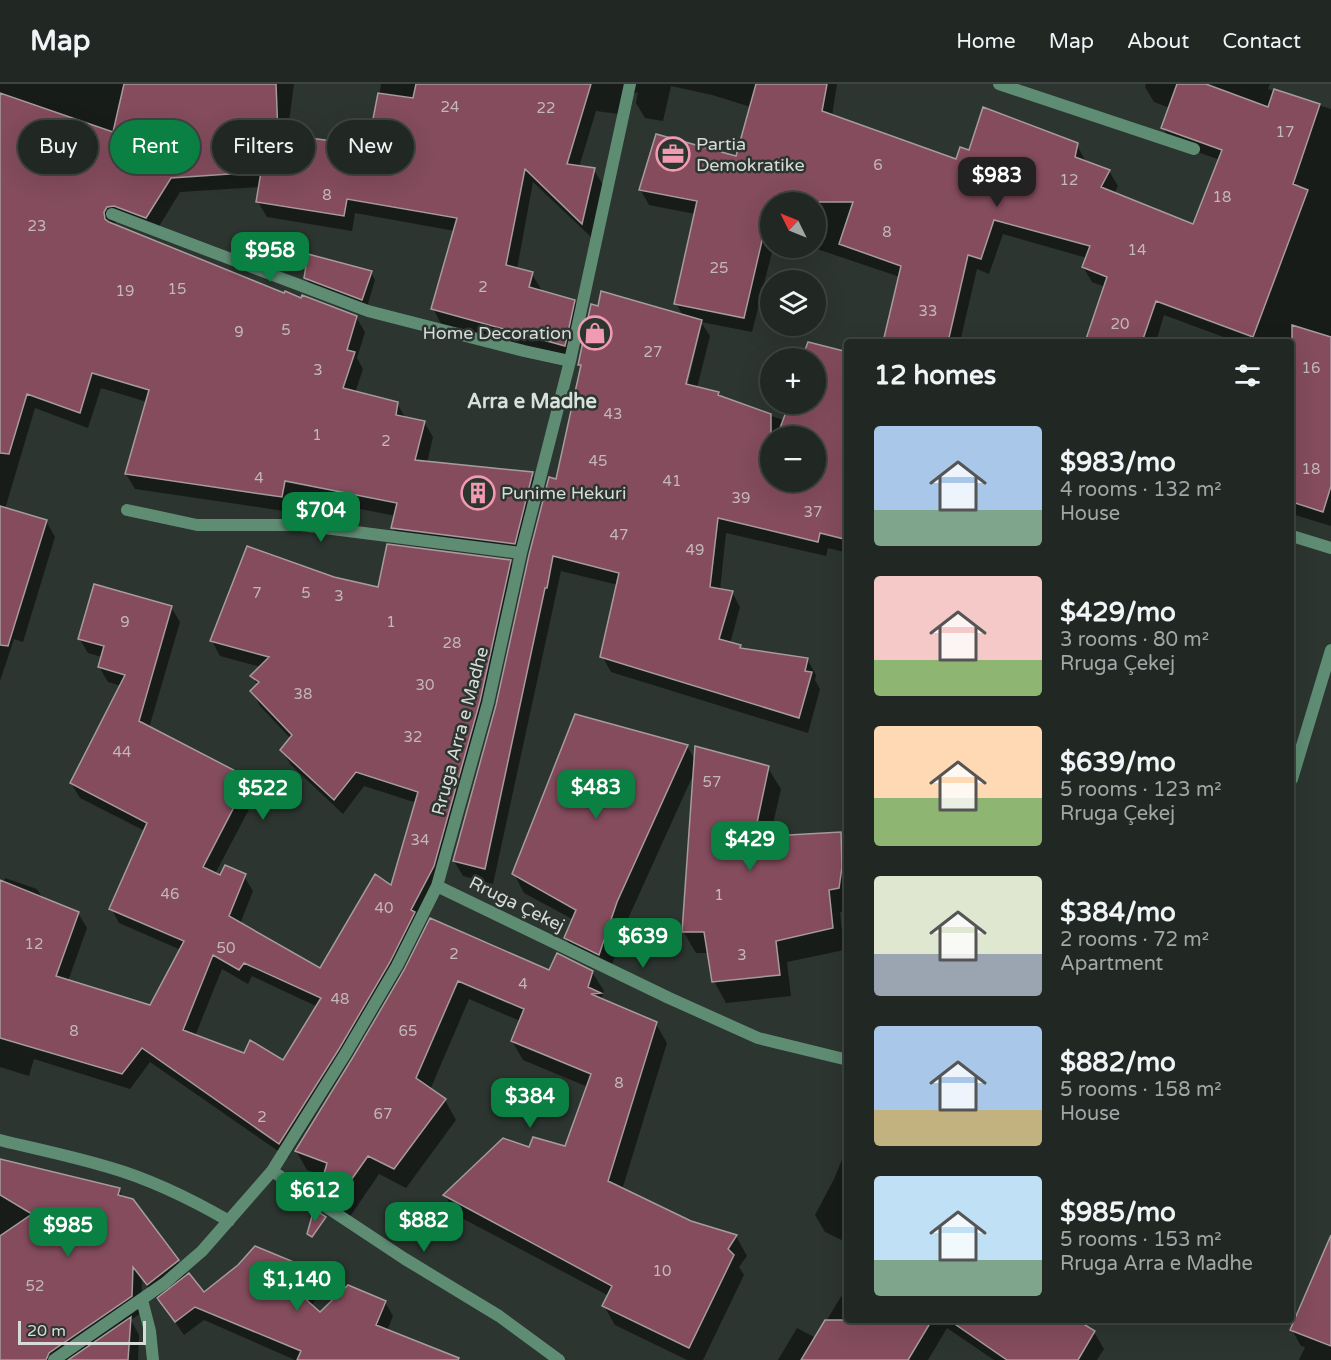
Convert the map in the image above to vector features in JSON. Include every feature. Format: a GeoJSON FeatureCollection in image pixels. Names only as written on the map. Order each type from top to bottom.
{"type":"FeatureCollection","features":[{"type":"Feature","properties":{"kind":"street","name":"Rruga Arra e Madhe"},"geometry":{"type":"LineString","coordinates":[[54,1360],[165,1283],[202,1251],[272,1171],[340,1063],[397,966],[437,886],[488,703],[521,553],[570,361],[630,84]]}},
{"type":"Feature","properties":{"kind":"street"},"geometry":{"type":"LineString","coordinates":[[999,84],[1194,149]]}},
{"type":"Feature","properties":{"kind":"street"},"geometry":{"type":"LineString","coordinates":[[112,214],[368,311],[570,361]]}},
{"type":"Feature","properties":{"kind":"street"},"geometry":{"type":"LineString","coordinates":[[127,510],[197,525],[301,525],[521,553]]}},
{"type":"Feature","properties":{"kind":"street"},"geometry":{"type":"LineString","coordinates":[[1294,537],[1331,548]]}},
{"type":"Feature","properties":{"kind":"street"},"geometry":{"type":"LineString","coordinates":[[1294,772],[1331,650]]}},
{"type":"Feature","properties":{"kind":"street","name":"Rruga Çekej"},"geometry":{"type":"LineString","coordinates":[[437,886],[669,998],[758,1038],[844,1059]]}},
{"type":"Feature","properties":{"kind":"street"},"geometry":{"type":"LineString","coordinates":[[0,1140],[109,1167],[169,1189],[229,1221]]}},
{"type":"Feature","properties":{"kind":"street"},"geometry":{"type":"LineString","coordinates":[[272,1171],[405,1259],[499,1316],[559,1360]]}},
{"type":"Feature","properties":{"kind":"street"},"geometry":{"type":"LineString","coordinates":[[141,1300],[150,1330],[153,1360]]}},
{"type":"Feature","properties":{"kind":"building"},"geometry":{"type":"Polygon","coordinates":[[[124,84],[276,84],[277,120],[212,120],[212,174],[231,174],[171,178],[146,218],[114,206],[107,207],[104,212],[105,219],[284,293],[285,291],[301,298],[302,295],[357,316],[347,350],[355,352],[343,388],[398,402],[396,415],[425,421],[415,460],[533,472],[515,544],[391,528],[397,503],[285,481],[282,497],[125,474],[149,390],[92,373],[80,413],[27,394],[9,454],[0,453],[0,93],[78,120],[18,120],[18,174],[98,174],[98,127],[110,131],[110,174],[200,174],[200,120],[116,120],[124,84]]]}},
{"type":"Feature","properties":{"kind":"building"},"geometry":{"type":"Polygon","coordinates":[[[416,84],[591,84],[567,164],[595,168],[582,224],[525,169],[506,265],[533,272],[529,287],[575,300],[565,346],[431,309],[457,218],[347,199],[344,216],[256,202],[261,174],[315,174],[315,139],[327,140],[327,174],[414,174],[414,120],[368,120],[373,119],[378,93],[413,98],[416,84]]]}},
{"type":"Feature","properties":{"kind":"building"},"geometry":{"type":"Polygon","coordinates":[[[756,84],[827,84],[822,111],[956,159],[960,147],[969,150],[983,107],[1078,143],[1075,157],[1110,170],[1101,187],[1193,224],[1222,150],[1161,128],[1177,84],[1206,84],[1268,107],[1274,89],[1320,104],[1293,184],[1308,190],[1253,337],[1156,301],[1143,339],[1086,339],[1107,277],[1082,267],[1090,246],[994,220],[981,259],[968,255],[949,339],[884,339],[901,266],[839,244],[853,202],[826,202],[826,192],[760,192],[760,249],[744,318],[674,304],[697,201],[639,190],[656,134],[736,156],[756,84]]]}},
{"type":"Feature","properties":{"kind":"building"},"geometry":{"type":"Polygon","coordinates":[[[308,254],[372,271],[362,300],[304,278],[308,254]]]}},
{"type":"Feature","properties":{"kind":"building"},"geometry":{"type":"Polygon","coordinates":[[[601,291],[702,320],[686,384],[719,392],[718,395],[760,410],[760,414],[771,414],[771,426],[760,426],[760,492],[826,492],[826,426],[781,426],[785,414],[826,414],[826,348],[806,348],[808,342],[844,351],[844,539],[820,533],[818,542],[718,518],[710,587],[733,591],[719,639],[741,645],[740,648],[808,658],[805,671],[812,672],[799,718],[600,657],[619,573],[553,556],[485,869],[453,861],[496,705],[529,555],[549,477],[556,479],[581,365],[578,365],[591,304],[598,306],[601,291]]]}},
{"type":"Feature","properties":{"kind":"building"},"geometry":{"type":"Polygon","coordinates":[[[1292,325],[1331,337],[1331,486],[1323,512],[1294,503],[1294,339],[1292,339],[1292,325]]]}},
{"type":"Feature","properties":{"kind":"building"},"geometry":{"type":"Polygon","coordinates":[[[0,506],[47,520],[8,646],[0,645],[0,506]]]}},
{"type":"Feature","properties":{"kind":"building"},"geometry":{"type":"Polygon","coordinates":[[[387,544],[511,560],[480,701],[434,866],[411,910],[415,912],[390,962],[279,1144],[142,1048],[122,1074],[0,1038],[0,880],[79,912],[56,976],[150,1005],[184,941],[109,909],[147,823],[70,783],[125,675],[98,667],[104,646],[78,639],[94,584],[172,606],[139,721],[249,778],[203,867],[220,875],[225,865],[246,874],[229,916],[320,968],[375,874],[391,885],[418,792],[356,772],[334,800],[280,750],[292,735],[250,691],[259,682],[250,676],[269,657],[210,641],[247,546],[334,577],[378,587],[387,544]],[[213,955],[183,1030],[244,1053],[250,1040],[283,1060],[321,998],[244,963],[239,970],[213,955]]]}},
{"type":"Feature","properties":{"kind":"building"},"geometry":{"type":"Polygon","coordinates":[[[575,714],[688,745],[617,902],[599,955],[564,938],[576,910],[512,874],[575,714]]]}},
{"type":"Feature","properties":{"kind":"building"},"geometry":{"type":"Polygon","coordinates":[[[695,746],[769,766],[754,837],[841,832],[842,867],[839,888],[829,890],[833,928],[776,941],[780,975],[712,982],[704,932],[682,932],[695,746]]]}},
{"type":"Feature","properties":{"kind":"building"},"geometry":{"type":"Polygon","coordinates":[[[430,918],[549,970],[557,953],[593,971],[588,987],[601,993],[591,994],[657,1022],[608,1181],[691,1221],[737,1235],[728,1249],[734,1255],[689,1348],[602,1306],[612,1286],[443,1195],[503,1138],[529,1147],[533,1137],[565,1146],[591,1074],[511,1041],[524,1009],[458,981],[416,1078],[446,1099],[394,1169],[368,1156],[335,1203],[319,1192],[327,1163],[295,1151],[404,970],[430,918]]]}},
{"type":"Feature","properties":{"kind":"building"},"geometry":{"type":"Polygon","coordinates":[[[0,1159],[120,1188],[118,1195],[133,1199],[179,1260],[147,1285],[133,1267],[132,1296],[49,1353],[46,1360],[0,1360],[0,1236],[32,1214],[0,1195],[0,1159]]]}},
{"type":"Feature","properties":{"kind":"building"},"geometry":{"type":"Polygon","coordinates":[[[314,1209],[326,1217],[312,1237],[307,1234],[314,1209]]]}},
{"type":"Feature","properties":{"kind":"building"},"geometry":{"type":"Polygon","coordinates":[[[1331,1235],[1331,1346],[1290,1330],[1331,1235]]]}},
{"type":"Feature","properties":{"kind":"building"},"geometry":{"type":"Polygon","coordinates":[[[255,1246],[318,1272],[301,1295],[320,1312],[348,1285],[386,1301],[376,1325],[459,1358],[458,1360],[297,1360],[301,1351],[195,1307],[175,1322],[157,1298],[189,1273],[204,1292],[238,1265],[255,1246]]]}},
{"type":"Feature","properties":{"kind":"building"},"geometry":{"type":"Polygon","coordinates":[[[131,1317],[128,1360],[68,1360],[131,1317]]]}},
{"type":"Feature","properties":{"kind":"building"},"geometry":{"type":"Polygon","coordinates":[[[825,1320],[844,1320],[844,1323],[930,1323],[908,1360],[801,1360],[825,1320]]]}},
{"type":"Feature","properties":{"kind":"building"},"geometry":{"type":"Polygon","coordinates":[[[953,1323],[1082,1323],[1095,1331],[1078,1360],[1007,1360],[953,1323]]]}},
{"type":"Feature","properties":{"kind":"place","name":"Partia Demokratike"},"geometry":{"type":"Point","coordinates":[673,154]}},
{"type":"Feature","properties":{"kind":"place","name":"Home Decoration"},"geometry":{"type":"Point","coordinates":[595,333]}},
{"type":"Feature","properties":{"kind":"place","name":"Punime Hekuri"},"geometry":{"type":"Point","coordinates":[478,493]}},
{"type":"Feature","properties":{"kind":"district","name":"Arra e Madhe"},"geometry":{"type":"Point","coordinates":[532,402]}}]}
